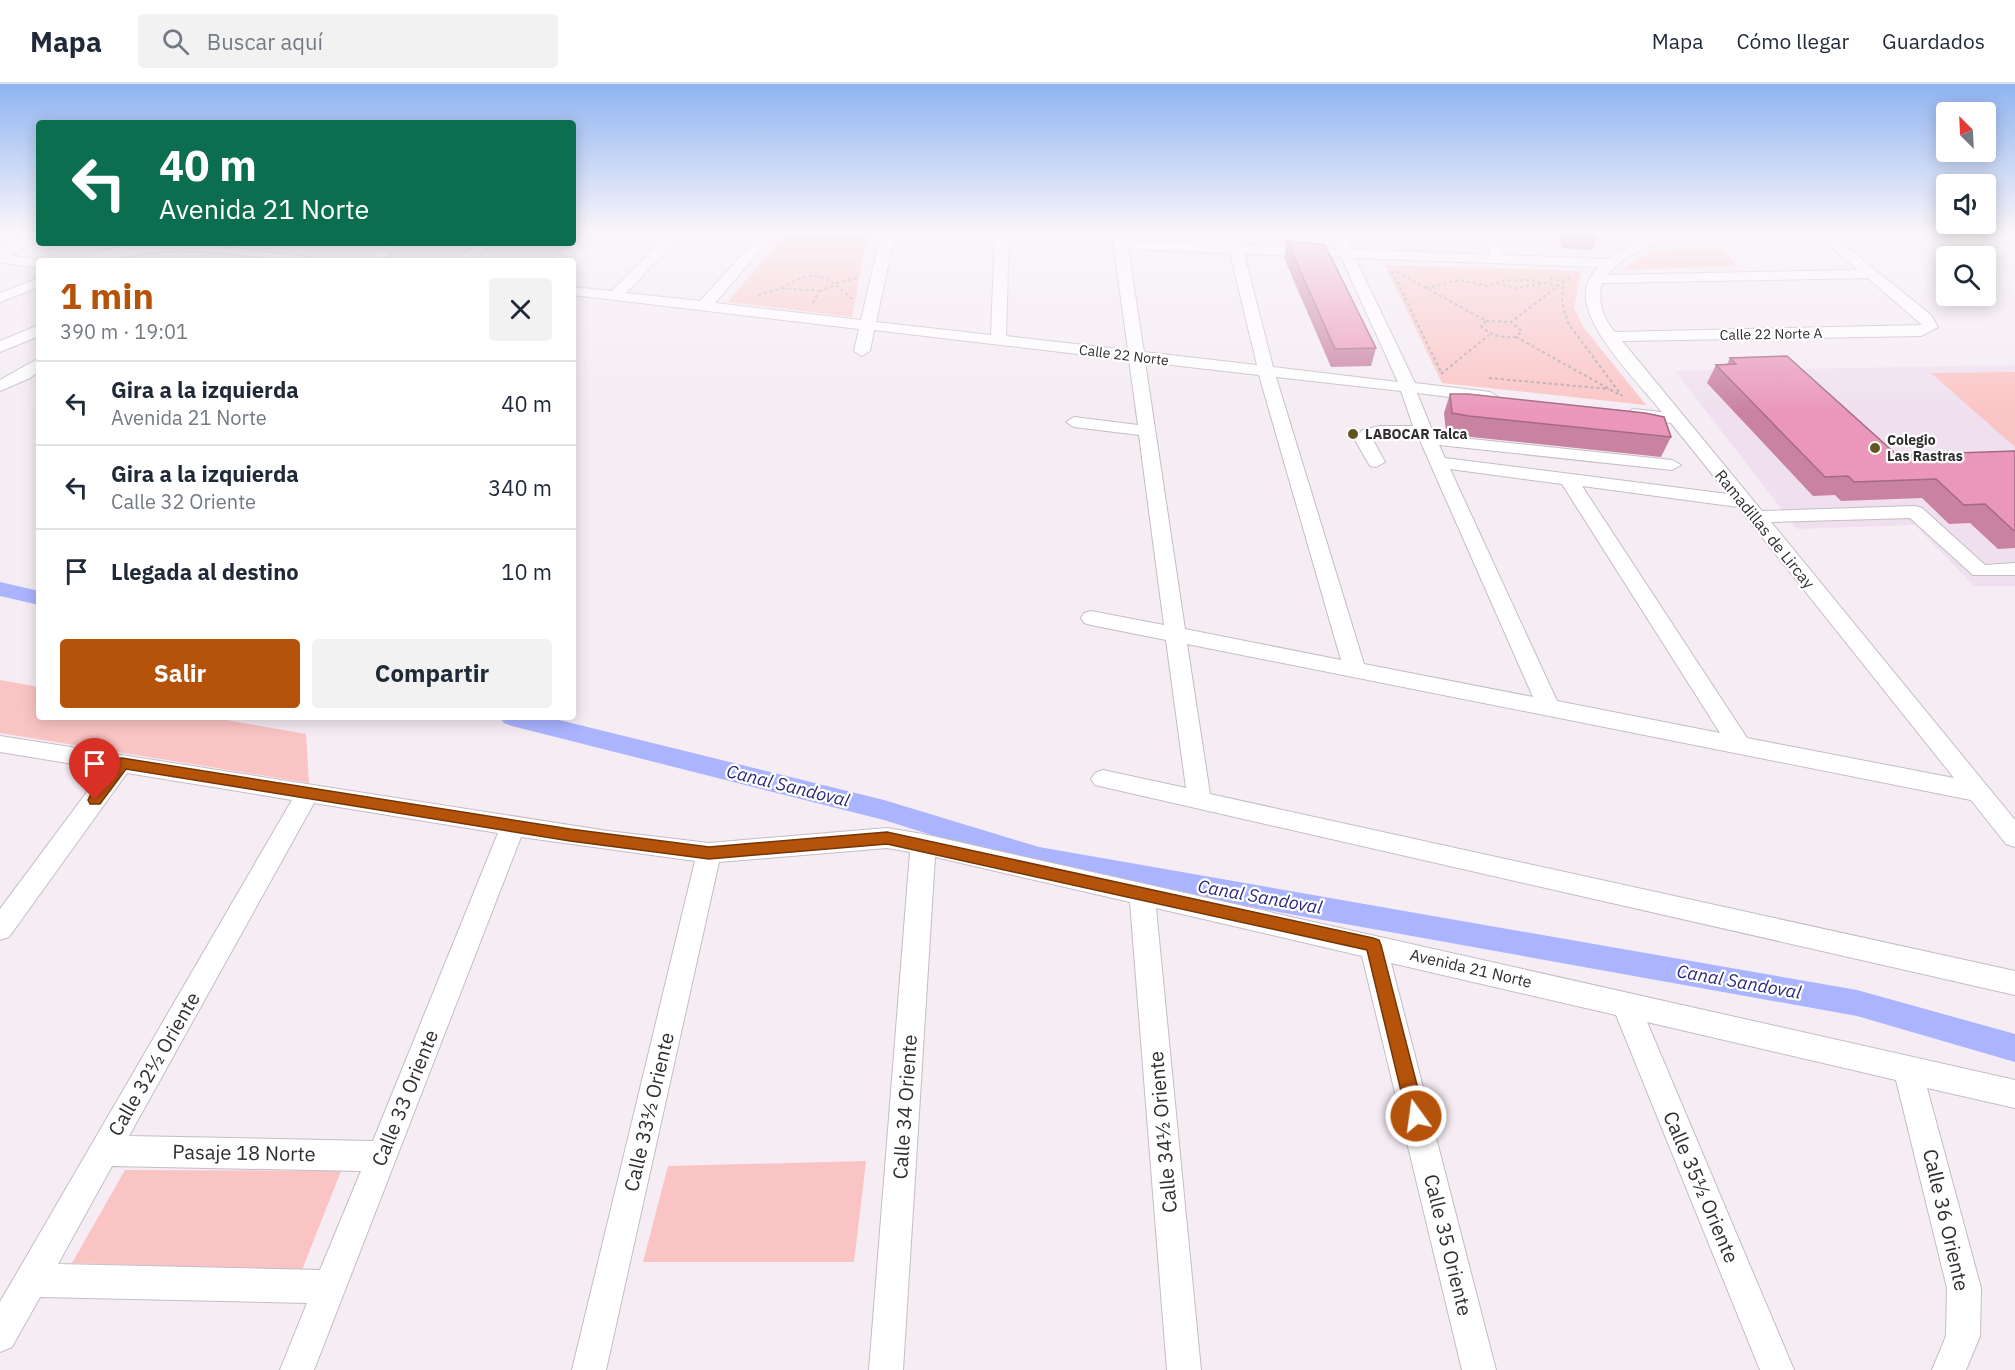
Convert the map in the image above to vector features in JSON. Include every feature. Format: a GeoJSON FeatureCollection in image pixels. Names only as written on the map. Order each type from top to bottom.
{"type":"FeatureCollection","features":[{"type":"Feature","properties":{"kind":"street","name":"Calle 22 Norte"},"geometry":{"type":"LineString","coordinates":[[590,293],[800,318],[870,319],[998,340],[1502,399]]}},
{"type":"Feature","properties":{"kind":"street"},"geometry":{"type":"LineString","coordinates":[[615,296],[618,293]]}},
{"type":"Feature","properties":{"kind":"street"},"geometry":{"type":"LineString","coordinates":[[704,306],[716,293]]}},
{"type":"Feature","properties":{"kind":"street"},"geometry":{"type":"LineString","coordinates":[[862,351],[875,293]]}},
{"type":"Feature","properties":{"kind":"street"},"geometry":{"type":"LineString","coordinates":[[998,340],[1000,293]]}},
{"type":"Feature","properties":{"kind":"street"},"geometry":{"type":"LineString","coordinates":[[1127,293],[1199,800]]}},
{"type":"Feature","properties":{"kind":"street"},"geometry":{"type":"LineString","coordinates":[[1246,293],[1266,371],[1355,670]]}},
{"type":"Feature","properties":{"kind":"street"},"geometry":{"type":"LineString","coordinates":[[1365,293],[1405,375],[1426,435],[1549,708]]}},
{"type":"Feature","properties":{"kind":"street","name":"Ramadillas de Lircay"},"geometry":{"type":"LineString","coordinates":[[1592,293],[1594,309],[1610,337],[2015,837]]}},
{"type":"Feature","properties":{"kind":"street","name":"Calle 22 Norte A"},"geometry":{"type":"LineString","coordinates":[[1610,337],[1921,332],[1931,327],[1926,318],[1895,293]]}},
{"type":"Feature","properties":{"kind":"street"},"geometry":{"type":"LineString","coordinates":[[0,347],[36,331]]}},
{"type":"Feature","properties":{"kind":"street"},"geometry":{"type":"LineString","coordinates":[[0,386],[24,375],[36,365]]}},
{"type":"Feature","properties":{"kind":"street"},"geometry":{"type":"LineString","coordinates":[[1621,404],[1643,415],[1676,419]]}},
{"type":"Feature","properties":{"kind":"street"},"geometry":{"type":"LineString","coordinates":[[1074,422],[1146,431]]}},
{"type":"Feature","properties":{"kind":"street"},"geometry":{"type":"LineString","coordinates":[[1376,462],[1364,440],[1368,434],[1380,431],[1672,465]]}},
{"type":"Feature","properties":{"kind":"street"},"geometry":{"type":"LineString","coordinates":[[1438,462],[1568,479],[1750,509],[1915,512],[1980,571],[2015,569]]}},
{"type":"Feature","properties":{"kind":"street"},"geometry":{"type":"LineString","coordinates":[[1568,479],[1740,745]]}},
{"type":"Feature","properties":{"kind":"street"},"geometry":{"type":"LineString","coordinates":[[1091,618],[1979,792]]}},
{"type":"Feature","properties":{"kind":"street","name":"Avenida 21 Norte"},"geometry":{"type":"LineString","coordinates":[[0,744],[513,826],[709,853],[887,838],[923,844],[1373,945],[2015,1094]]}},
{"type":"Feature","properties":{"kind":"street"},"geometry":{"type":"LineString","coordinates":[[0,929],[122,763]]}},
{"type":"Feature","properties":{"kind":"street"},"geometry":{"type":"LineString","coordinates":[[1103,779],[2015,983]]}},
{"type":"Feature","properties":{"kind":"street","name":"Calle 32½ Oriente"},"geometry":{"type":"LineString","coordinates":[[0,1335],[308,793]]}},
{"type":"Feature","properties":{"kind":"street","name":"Calle 33 Oriente"},"geometry":{"type":"LineString","coordinates":[[297,1370],[513,826]]}},
{"type":"Feature","properties":{"kind":"street","name":"Calle 34 Oriente"},"geometry":{"type":"LineString","coordinates":[[886,1370],[923,844]]}},
{"type":"Feature","properties":{"kind":"street","name":"Calle 33½ Oriente"},"geometry":{"type":"LineString","coordinates":[[589,1370],[709,853]]}},
{"type":"Feature","properties":{"kind":"street","name":"Calle 34½ Oriente"},"geometry":{"type":"LineString","coordinates":[[1142,893],[1184,1370]]}},
{"type":"Feature","properties":{"kind":"street","name":"Calle 35 Oriente"},"geometry":{"type":"LineString","coordinates":[[1373,945],[1479,1370]]}},
{"type":"Feature","properties":{"kind":"street","name":"Calle 35½ Oriente"},"geometry":{"type":"LineString","coordinates":[[1624,1004],[1777,1370]]}},
{"type":"Feature","properties":{"kind":"street","name":"Calle 36 Oriente"},"geometry":{"type":"LineString","coordinates":[[1908,1069],[1964,1288],[1963,1336],[1949,1370]]}},
{"type":"Feature","properties":{"kind":"street","name":"Pasaje 18 Norte"},"geometry":{"type":"LineString","coordinates":[[105,1151],[382,1156]]}},
{"type":"Feature","properties":{"kind":"street"},"geometry":{"type":"LineString","coordinates":[[32,1280],[330,1287]]}},
{"type":"Feature","properties":{"kind":"path"},"geometry":{"type":"LineString","coordinates":[[800,318],[813,304],[818,293]]}},
{"type":"Feature","properties":{"kind":"path"},"geometry":{"type":"LineString","coordinates":[[848,293],[870,319]]}},
{"type":"Feature","properties":{"kind":"path"},"geometry":{"type":"LineString","coordinates":[[1402,293],[1441,374]]}},
{"type":"Feature","properties":{"kind":"path"},"geometry":{"type":"LineString","coordinates":[[1435,293],[1486,321],[1511,322],[1522,331],[1516,337]]}},
{"type":"Feature","properties":{"kind":"path"},"geometry":{"type":"LineString","coordinates":[[1511,322],[1549,293]]}},
{"type":"Feature","properties":{"kind":"path"},"geometry":{"type":"LineString","coordinates":[[1562,293],[1562,302],[1568,323],[1621,404]]}},
{"type":"Feature","properties":{"kind":"path"},"geometry":{"type":"LineString","coordinates":[[1486,321],[1481,327],[1489,335],[1516,337],[1609,389],[1621,404]]}},
{"type":"Feature","properties":{"kind":"path"},"geometry":{"type":"LineString","coordinates":[[1441,374],[1489,335]]}},
{"type":"Feature","properties":{"kind":"path"},"geometry":{"type":"LineString","coordinates":[[1433,375],[1453,375]]}},
{"type":"Feature","properties":{"kind":"path"},"geometry":{"type":"LineString","coordinates":[[1489,378],[1609,389]]}},
{"type":"Feature","properties":{"kind":"path"},"geometry":{"type":"LineString","coordinates":[[1621,404],[1636,404],[1643,415]]}},
{"type":"Feature","properties":{"kind":"shaded area"},"geometry":{"type":"Polygon","coordinates":[[[736,293],[857,293],[852,317],[728,302],[736,293]]]}},
{"type":"Feature","properties":{"kind":"shaded area"},"geometry":{"type":"Polygon","coordinates":[[[1399,293],[1577,293],[1574,308],[1584,328],[1646,405],[1442,383],[1399,293]]]}},
{"type":"Feature","properties":{"kind":"shaded area","name":"Colegio Las Rastras"},"geometry":{"type":"Polygon","coordinates":[[[2015,365],[2015,586],[1974,586],[1915,525],[1797,529],[1675,371],[2015,365]]]}},
{"type":"Feature","properties":{"kind":"shaded area"},"geometry":{"type":"Polygon","coordinates":[[[2015,372],[2015,447],[1931,373],[2015,372]]]}},
{"type":"Feature","properties":{"kind":"shaded area"},"geometry":{"type":"Polygon","coordinates":[[[0,680],[36,686],[36,720],[227,720],[306,734],[309,783],[0,733],[0,680]]]}},
{"type":"Feature","properties":{"kind":"shaded area"},"geometry":{"type":"Polygon","coordinates":[[[866,1161],[854,1262],[643,1262],[668,1166],[866,1161]]]}},
{"type":"Feature","properties":{"kind":"shaded area"},"geometry":{"type":"Polygon","coordinates":[[[125,1170],[341,1171],[302,1270],[72,1263],[125,1170]]]}},
{"type":"Feature","properties":{"kind":"building"},"geometry":{"type":"Polygon","coordinates":[[[1310,293],[1349,293],[1376,348],[1335,349],[1310,293]]]}},
{"type":"Feature","properties":{"kind":"building"},"geometry":{"type":"Polygon","coordinates":[[[1787,356],[1897,455],[2015,451],[2015,530],[1985,504],[1964,505],[1936,479],[1854,482],[1848,476],[1825,477],[1716,365],[1736,364],[1730,358],[1787,356]]]}},
{"type":"Feature","properties":{"kind":"building"},"geometry":{"type":"Polygon","coordinates":[[[1450,394],[1645,413],[1664,417],[1671,437],[1452,413],[1450,394]]]}},
{"type":"Feature","properties":{"kind":"waterway","name":"Canal Sandoval"},"geometry":{"type":"LineString","coordinates":[[0,589],[36,597]]}},
{"type":"Feature","properties":{"kind":"waterway","name":"Canal Sandoval"},"geometry":{"type":"LineString","coordinates":[[524,720],[884,810],[1039,858],[1857,1003],[2015,1048]]}},
{"type":"Feature","properties":{"kind":"place","name":"LABOCAR Talca"},"geometry":{"type":"Point","coordinates":[1353,434]}},
{"type":"Feature","properties":{"kind":"place","name":"Colegio Las Rastras"},"geometry":{"type":"Point","coordinates":[1875,448]}},
{"type":"Feature","properties":{"kind":"route"},"geometry":{"type":"LineString","coordinates":[[95,800],[122,763],[608,841],[709,853],[887,838],[923,844],[1373,945],[1416,1116]]}}]}
